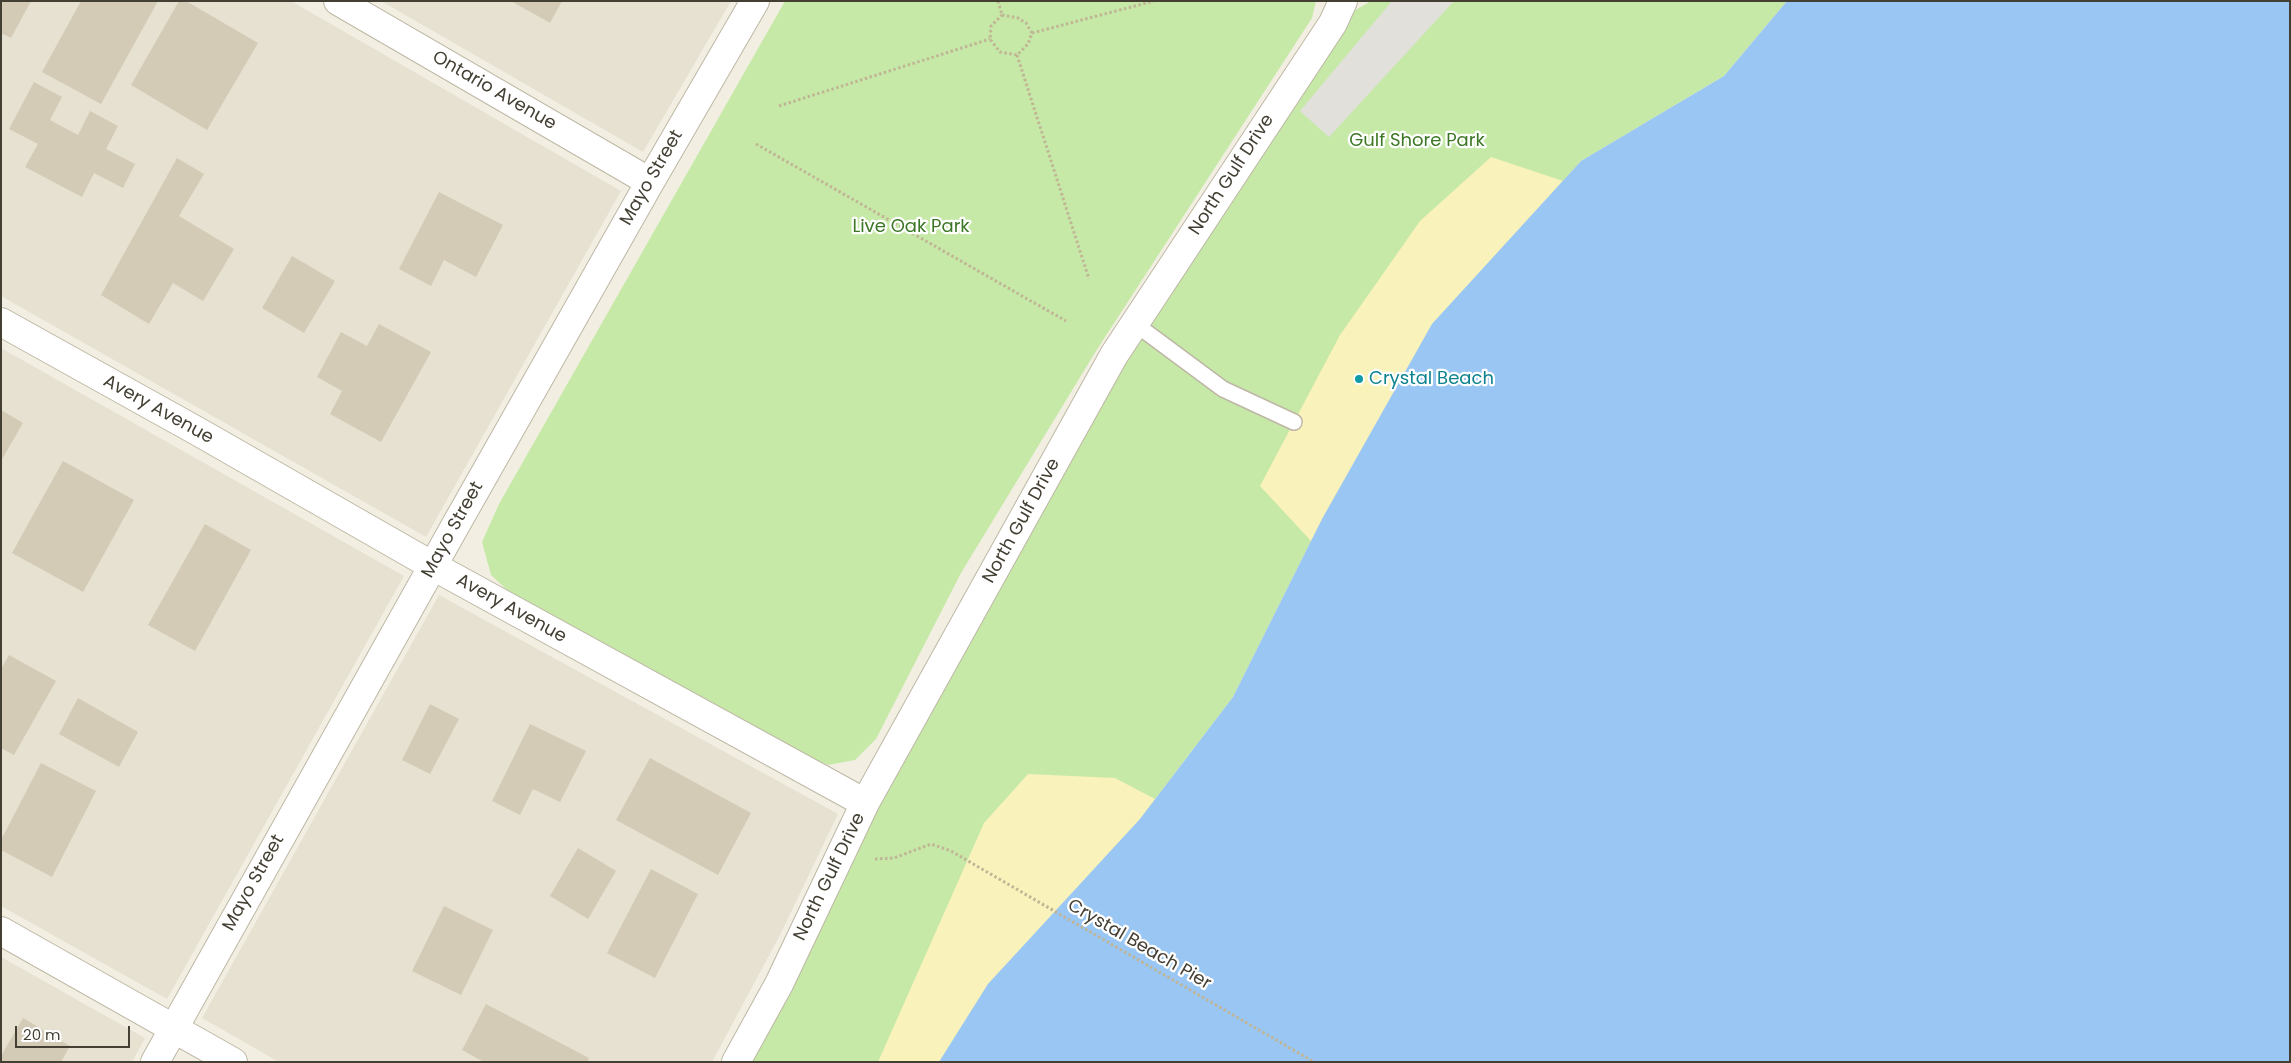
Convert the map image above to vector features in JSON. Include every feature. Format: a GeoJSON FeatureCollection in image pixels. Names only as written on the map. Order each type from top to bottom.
{"type":"FeatureCollection","features":[{"type":"Feature","properties":{"kind":"street","name":"Ontario Avenue"},"geometry":{"type":"LineString","coordinates":[[338,1],[650,182]]}},
{"type":"Feature","properties":{"kind":"street","name":"Mayo Street"},"geometry":{"type":"LineString","coordinates":[[155,1062],[432,566],[754,1]]}},
{"type":"Feature","properties":{"kind":"street","name":"North Gulf Drive"},"geometry":{"type":"LineString","coordinates":[[736,1062],[779,984],[865,804],[1114,354],[1333,23],[1343,1]]}},
{"type":"Feature","properties":{"kind":"street","name":"Avery Avenue"},"geometry":{"type":"LineString","coordinates":[[1,322],[197,431],[432,566],[865,804]]}},
{"type":"Feature","properties":{"kind":"street"},"geometry":{"type":"LineString","coordinates":[[1,931],[233,1062]]}},
{"type":"Feature","properties":{"kind":"lane"},"geometry":{"type":"LineString","coordinates":[[1134,323],[1223,389],[1294,422]]}},
{"type":"Feature","properties":{"kind":"path"},"geometry":{"type":"LineString","coordinates":[[998,1],[1002,15]]}},
{"type":"Feature","properties":{"kind":"path"},"geometry":{"type":"LineString","coordinates":[[1032,33],[1154,1]]}},
{"type":"Feature","properties":{"kind":"path"},"geometry":{"type":"LineString","coordinates":[[1002,15],[1018,18],[1026,23],[1032,33]]}},
{"type":"Feature","properties":{"kind":"path"},"geometry":{"type":"LineString","coordinates":[[1002,15],[991,26],[990,40],[1000,52],[1018,55]]}},
{"type":"Feature","properties":{"kind":"path"},"geometry":{"type":"LineString","coordinates":[[1018,55],[1028,44],[1032,33]]}},
{"type":"Feature","properties":{"kind":"path"},"geometry":{"type":"LineString","coordinates":[[778,106],[990,40]]}},
{"type":"Feature","properties":{"kind":"path"},"geometry":{"type":"LineString","coordinates":[[1018,55],[1089,279]]}},
{"type":"Feature","properties":{"kind":"path"},"geometry":{"type":"LineString","coordinates":[[756,144],[1066,321]]}},
{"type":"Feature","properties":{"kind":"path","name":"Crystal Beach Pier"},"geometry":{"type":"LineString","coordinates":[[842,852],[869,860],[894,858],[931,844],[951,851],[1314,1062]]}},
{"type":"Feature","properties":{"kind":"shaded area"},"geometry":{"type":"Polygon","coordinates":[[[1,1],[291,1],[621,191],[426,537],[1,296],[1,1]]]}},
{"type":"Feature","properties":{"kind":"shaded area"},"geometry":{"type":"Polygon","coordinates":[[[381,1],[731,1],[643,152],[381,1]]]}},
{"type":"Feature","properties":{"kind":"shaded area"},"geometry":{"type":"Polygon","coordinates":[[[1392,1],[1454,1],[1329,137],[1300,111],[1392,1]]]}},
{"type":"Feature","properties":{"kind":"shaded area"},"geometry":{"type":"Polygon","coordinates":[[[1,348],[404,576],[167,999],[1,906],[1,348]]]}},
{"type":"Feature","properties":{"kind":"shaded area"},"geometry":{"type":"Polygon","coordinates":[[[439,595],[838,814],[781,933],[712,1062],[279,1062],[202,1018],[439,595]]]}},
{"type":"Feature","properties":{"kind":"shaded area"},"geometry":{"type":"Polygon","coordinates":[[[1,957],[145,1038],[132,1062],[1,1062],[1,957]]]}},
{"type":"Feature","properties":{"kind":"green space","name":"Live Oak Park"},"geometry":{"type":"Polygon","coordinates":[[[785,1],[1316,1],[1312,18],[1096,351],[961,573],[876,739],[855,760],[828,765],[790,750],[518,600],[491,575],[482,542],[499,504],[785,1]]]}},
{"type":"Feature","properties":{"kind":"green space","name":"Gulf Shore Park"},"geometry":{"type":"Polygon","coordinates":[[[1371,1],[1787,1],[1724,76],[1581,161],[1432,324],[1322,519],[1233,697],[1140,819],[988,984],[939,1062],[733,1062],[1114,355],[1333,23],[1371,1]]]}},
{"type":"Feature","properties":{"kind":"sand","name":"Crystal Beach"},"geometry":{"type":"Polygon","coordinates":[[[1491,157],[1563,181],[1432,324],[1311,541],[1260,486],[1340,335],[1420,221],[1491,157]]]}},
{"type":"Feature","properties":{"kind":"sand"},"geometry":{"type":"Polygon","coordinates":[[[1028,774],[1115,778],[1155,799],[1140,819],[988,984],[939,1062],[878,1062],[984,823],[1028,774]]]}},
{"type":"Feature","properties":{"kind":"water"},"geometry":{"type":"Polygon","coordinates":[[[1787,1],[2290,1],[2290,1062],[939,1062],[988,984],[1140,819],[1233,697],[1322,519],[1432,324],[1581,161],[1724,76],[1787,1]]]}},
{"type":"Feature","properties":{"kind":"building"},"geometry":{"type":"Polygon","coordinates":[[[1,1],[31,1],[11,38],[1,33],[1,1]]]}},
{"type":"Feature","properties":{"kind":"building"},"geometry":{"type":"Polygon","coordinates":[[[81,1],[158,1],[101,104],[42,72],[81,1]]]}},
{"type":"Feature","properties":{"kind":"building"},"geometry":{"type":"Polygon","coordinates":[[[179,1],[186,1],[258,43],[207,130],[131,85],[179,1]]]}},
{"type":"Feature","properties":{"kind":"building"},"geometry":{"type":"Polygon","coordinates":[[[511,1],[562,1],[550,23],[511,1]]]}},
{"type":"Feature","properties":{"kind":"building"},"geometry":{"type":"Polygon","coordinates":[[[34,82],[62,97],[50,120],[78,135],[90,111],[118,126],[106,149],[135,164],[123,188],[94,173],[82,197],[25,167],[38,144],[9,129],[34,82]]]}},
{"type":"Feature","properties":{"kind":"building"},"geometry":{"type":"Polygon","coordinates":[[[177,158],[204,174],[179,216],[234,249],[203,301],[173,283],[149,324],[101,295],[177,158]]]}},
{"type":"Feature","properties":{"kind":"building"},"geometry":{"type":"Polygon","coordinates":[[[439,192],[503,225],[476,277],[444,260],[431,286],[399,269],[439,192]]]}},
{"type":"Feature","properties":{"kind":"building"},"geometry":{"type":"Polygon","coordinates":[[[292,256],[335,281],[304,333],[262,308],[292,256]]]}},
{"type":"Feature","properties":{"kind":"building"},"geometry":{"type":"Polygon","coordinates":[[[379,324],[431,352],[381,442],[330,414],[342,391],[317,377],[341,332],[367,346],[379,324]]]}},
{"type":"Feature","properties":{"kind":"building"},"geometry":{"type":"Polygon","coordinates":[[[1,410],[23,423],[1,461],[1,410]]]}},
{"type":"Feature","properties":{"kind":"building"},"geometry":{"type":"Polygon","coordinates":[[[63,461],[134,500],[83,592],[12,553],[63,461]]]}},
{"type":"Feature","properties":{"kind":"building"},"geometry":{"type":"Polygon","coordinates":[[[205,524],[251,550],[195,651],[148,625],[205,524]]]}},
{"type":"Feature","properties":{"kind":"building"},"geometry":{"type":"Polygon","coordinates":[[[9,655],[56,681],[14,755],[1,748],[1,669],[9,655]]]}},
{"type":"Feature","properties":{"kind":"building"},"geometry":{"type":"Polygon","coordinates":[[[78,698],[138,732],[119,767],[59,734],[78,698]]]}},
{"type":"Feature","properties":{"kind":"building"},"geometry":{"type":"Polygon","coordinates":[[[430,704],[459,719],[430,774],[402,760],[430,704]]]}},
{"type":"Feature","properties":{"kind":"building"},"geometry":{"type":"Polygon","coordinates":[[[530,724],[586,751],[560,802],[533,789],[520,815],[492,801],[530,724]]]}},
{"type":"Feature","properties":{"kind":"building"},"geometry":{"type":"Polygon","coordinates":[[[650,758],[751,813],[718,875],[616,820],[650,758]]]}},
{"type":"Feature","properties":{"kind":"building"},"geometry":{"type":"Polygon","coordinates":[[[41,763],[96,791],[52,877],[1,850],[1,840],[41,763]]]}},
{"type":"Feature","properties":{"kind":"building"},"geometry":{"type":"Polygon","coordinates":[[[578,848],[616,871],[588,919],[550,896],[578,848]]]}},
{"type":"Feature","properties":{"kind":"building"},"geometry":{"type":"Polygon","coordinates":[[[651,869],[698,894],[655,978],[607,953],[651,869]]]}},
{"type":"Feature","properties":{"kind":"building"},"geometry":{"type":"Polygon","coordinates":[[[444,906],[493,930],[461,995],[412,971],[444,906]]]}},
{"type":"Feature","properties":{"kind":"building"},"geometry":{"type":"Polygon","coordinates":[[[486,1004],[589,1058],[587,1062],[484,1062],[462,1050],[486,1004]]]}},
{"type":"Feature","properties":{"kind":"building"},"geometry":{"type":"Polygon","coordinates":[[[23,1018],[70,1046],[61,1062],[1,1062],[1,1056],[23,1018]]]}},
{"type":"Feature","properties":{"kind":"place","name":"Crystal Beach"},"geometry":{"type":"Point","coordinates":[1359,379]}}]}
